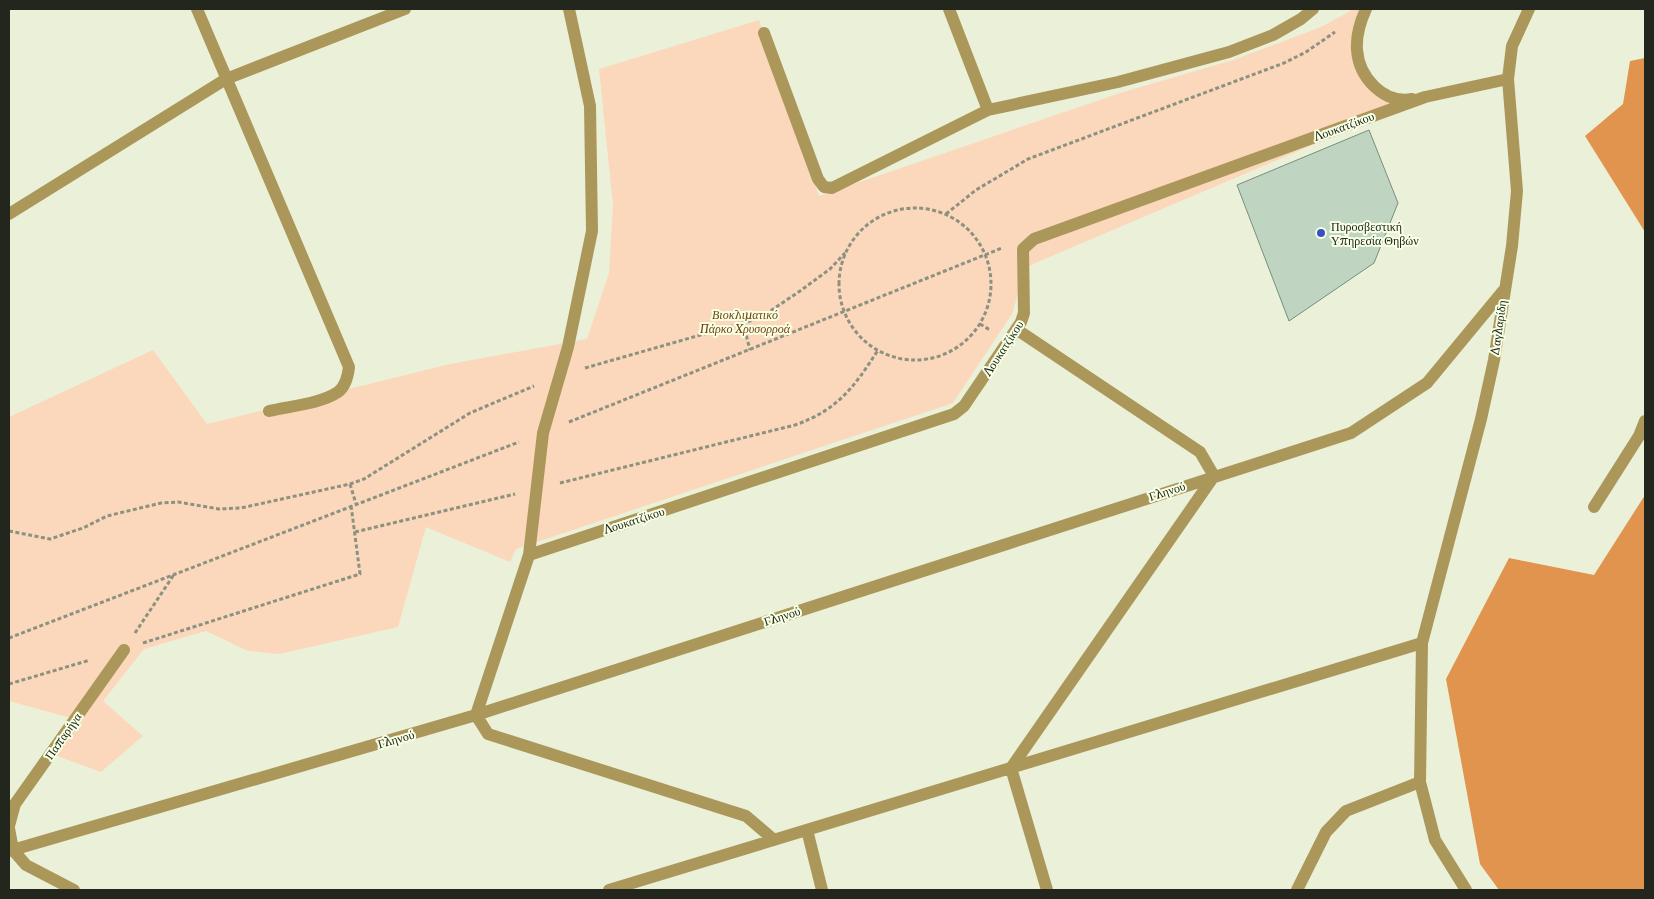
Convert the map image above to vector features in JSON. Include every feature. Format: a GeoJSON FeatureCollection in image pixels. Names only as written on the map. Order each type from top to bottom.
{"type":"FeatureCollection","features":[{"type":"Feature","properties":{"kind":"street"},"geometry":{"type":"LineString","coordinates":[[197,9],[349,367],[348,377],[339,391],[324,398],[269,411]]}},
{"type":"Feature","properties":{"kind":"street"},"geometry":{"type":"LineString","coordinates":[[9,214],[226,79],[404,9]]}},
{"type":"Feature","properties":{"kind":"street"},"geometry":{"type":"LineString","coordinates":[[569,9],[590,106],[592,231],[568,347],[543,433],[535,489],[529,555],[476,716],[488,734],[746,816],[774,840]]}},
{"type":"Feature","properties":{"kind":"street"},"geometry":{"type":"LineString","coordinates":[[949,9],[988,110]]}},
{"type":"Feature","properties":{"kind":"street"},"geometry":{"type":"LineString","coordinates":[[764,33],[818,179],[824,187],[832,188],[988,110],[1118,82],[1229,52],[1273,35],[1302,19],[1313,9]]}},
{"type":"Feature","properties":{"kind":"street"},"geometry":{"type":"LineString","coordinates":[[1366,9],[1359,26],[1357,51],[1363,71],[1375,88],[1388,96],[1406,100],[1426,97]]}},
{"type":"Feature","properties":{"kind":"street","name":"Δαγλαρίδη"},"geometry":{"type":"LineString","coordinates":[[1466,890],[1435,840],[1420,782],[1422,642],[1481,419],[1494,360],[1503,290],[1512,246],[1517,191],[1508,79],[1512,46],[1529,9]]}},
{"type":"Feature","properties":{"kind":"street","name":"Λουκατζίκου"},"geometry":{"type":"LineString","coordinates":[[529,555],[954,414],[964,406],[1016,329],[1024,313],[1023,249],[1034,239],[1426,97],[1508,79]]}},
{"type":"Feature","properties":{"kind":"street","name":"Γληνού"},"geometry":{"type":"LineString","coordinates":[[11,851],[476,716],[1351,433],[1427,383],[1503,290]]}},
{"type":"Feature","properties":{"kind":"street"},"geometry":{"type":"LineString","coordinates":[[1011,768],[1214,476],[1200,452],[1016,329]]}},
{"type":"Feature","properties":{"kind":"street"},"geometry":{"type":"LineString","coordinates":[[1594,507],[1639,436],[1645,421]]}},
{"type":"Feature","properties":{"kind":"street"},"geometry":{"type":"LineString","coordinates":[[609,890],[1422,642]]}},
{"type":"Feature","properties":{"kind":"street","name":"Παπαρήγα"},"geometry":{"type":"LineString","coordinates":[[11,851],[9,827],[15,804],[124,650]]}},
{"type":"Feature","properties":{"kind":"street"},"geometry":{"type":"LineString","coordinates":[[1011,768],[1047,890]]}},
{"type":"Feature","properties":{"kind":"street"},"geometry":{"type":"LineString","coordinates":[[1297,890],[1326,832],[1346,811],[1420,782]]}},
{"type":"Feature","properties":{"kind":"street"},"geometry":{"type":"LineString","coordinates":[[807,830],[822,890]]}},
{"type":"Feature","properties":{"kind":"street"},"geometry":{"type":"LineString","coordinates":[[11,851],[26,865],[74,890]]}},
{"type":"Feature","properties":{"kind":"path"},"geometry":{"type":"LineString","coordinates":[[946,214],[976,190],[1028,160],[1284,63],[1306,52],[1338,29]]}},
{"type":"Feature","properties":{"kind":"path"},"geometry":{"type":"LineString","coordinates":[[9,531],[50,539],[83,528],[107,516],[161,503],[178,502],[219,509],[241,508],[350,484],[364,479],[470,413],[500,399],[559,377],[666,343],[743,323],[776,309],[830,269],[845,253],[856,236],[870,222],[888,213],[907,208],[927,208],[946,214],[962,224],[976,238],[985,255],[990,272],[991,290],[984,316],[970,337],[957,347],[926,360],[910,360],[878,350],[864,340],[853,327],[845,312],[840,293],[840,273],[845,253]]}},
{"type":"Feature","properties":{"kind":"path"},"geometry":{"type":"LineString","coordinates":[[9,638],[543,433],[985,255]]}},
{"type":"Feature","properties":{"kind":"path"},"geometry":{"type":"LineString","coordinates":[[743,323],[750,350]]}},
{"type":"Feature","properties":{"kind":"path"},"geometry":{"type":"LineString","coordinates":[[355,532],[795,425],[814,418],[845,396],[878,350]]}},
{"type":"Feature","properties":{"kind":"path"},"geometry":{"type":"LineString","coordinates":[[350,484],[356,504]]}},
{"type":"Feature","properties":{"kind":"path"},"geometry":{"type":"LineString","coordinates":[[9,684],[124,650],[360,574],[351,506]]}},
{"type":"Feature","properties":{"kind":"path"},"geometry":{"type":"LineString","coordinates":[[124,650],[175,573]]}},
{"type":"Feature","properties":{"kind":"green space","name":"Βιοκλιματικό Πάρκο Χρυσορροά"},"geometry":{"type":"Polygon","coordinates":[[[1354,9],[1366,9],[1359,26],[1363,71],[1388,96],[1425,97],[1026,267],[1012,314],[953,403],[516,549],[510,562],[426,527],[398,627],[279,654],[248,651],[206,631],[144,649],[103,701],[143,736],[101,772],[49,753],[78,720],[9,701],[9,417],[153,350],[207,424],[450,364],[587,339],[609,273],[613,205],[599,69],[759,20],[819,196],[1120,93],[1233,60],[1321,27],[1354,9]]]}},
{"type":"Feature","properties":{"kind":"shaded area"},"geometry":{"type":"Polygon","coordinates":[[[1645,58],[1645,232],[1585,136],[1623,104],[1630,61],[1645,58]]]}},
{"type":"Feature","properties":{"kind":"shaded area"},"geometry":{"type":"Polygon","coordinates":[[[1645,495],[1645,890],[1499,890],[1480,864],[1446,679],[1509,558],[1594,575],[1645,495]]]}},
{"type":"Feature","properties":{"kind":"building","name":"Πυροσβεστική Υπηρεσία Θηβών"},"geometry":{"type":"Polygon","coordinates":[[[1369,130],[1398,203],[1374,263],[1289,321],[1237,185],[1369,130]]]}},
{"type":"Feature","properties":{"kind":"place","name":"Πυροσβεστική Υπηρεσία Θηβών"},"geometry":{"type":"Point","coordinates":[1321,233]}}]}
